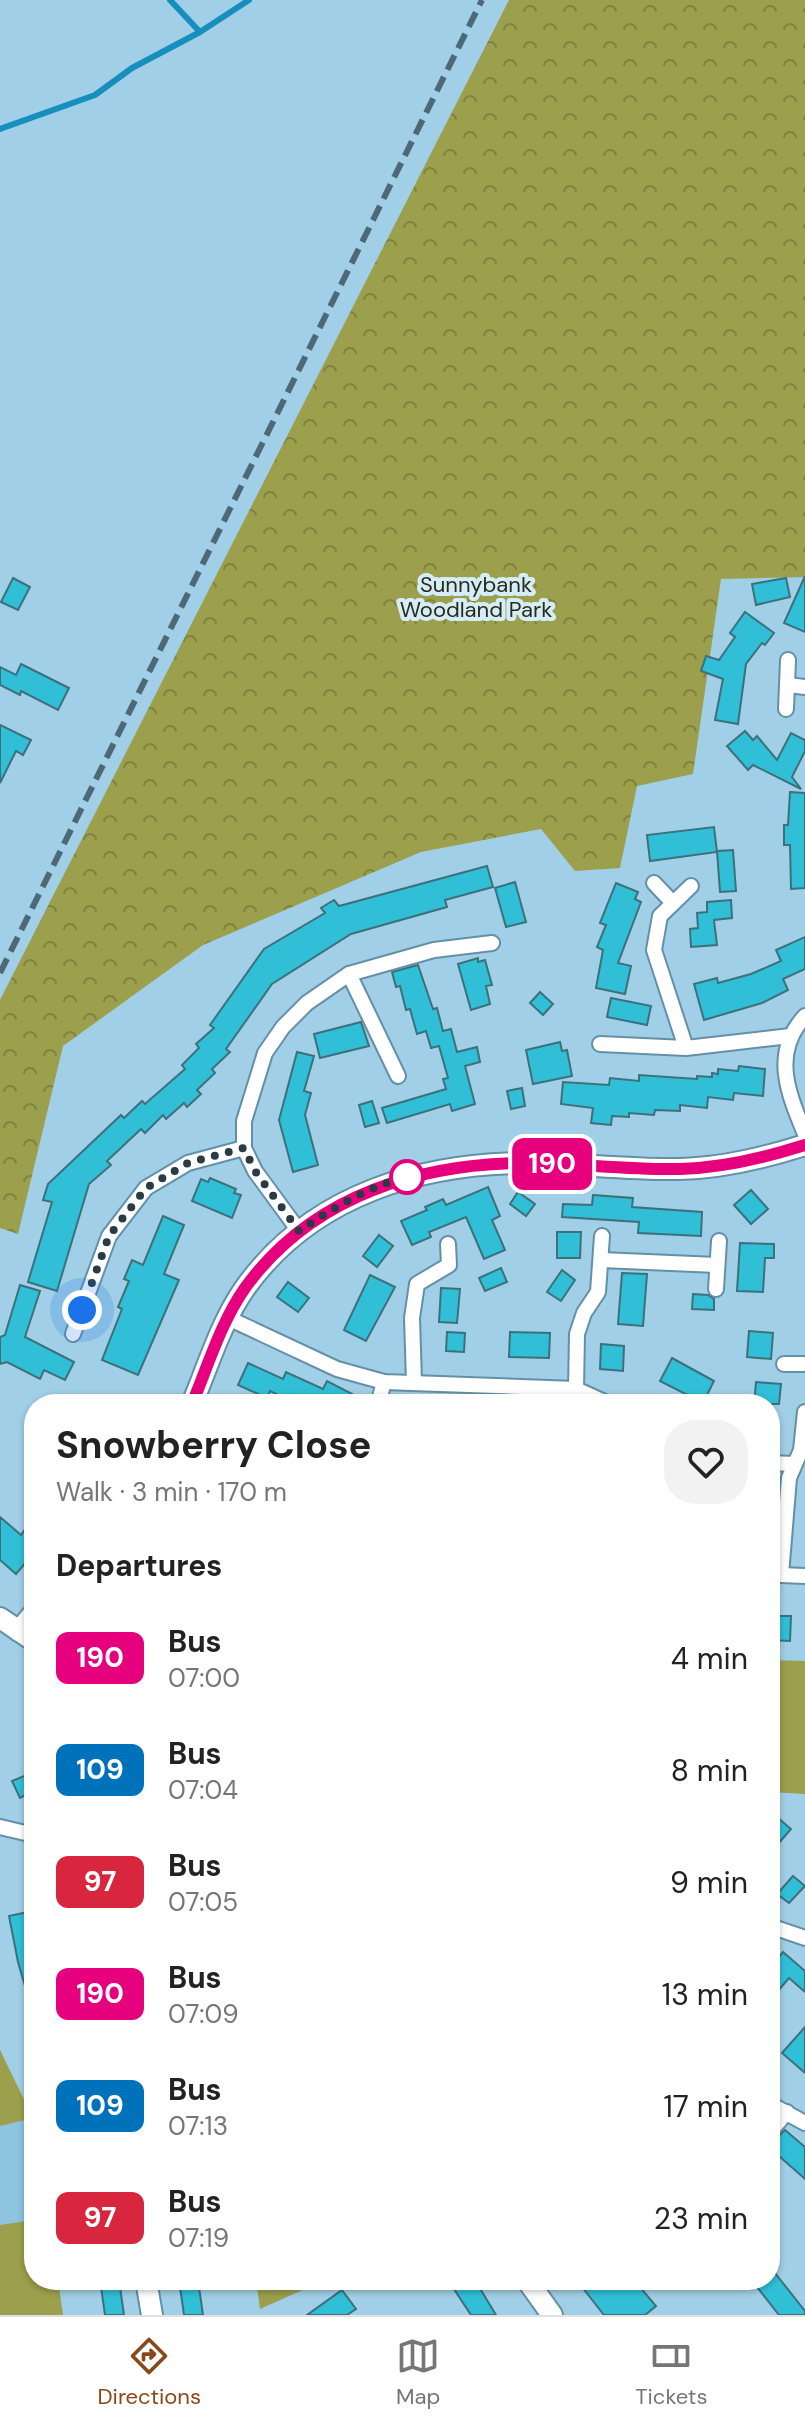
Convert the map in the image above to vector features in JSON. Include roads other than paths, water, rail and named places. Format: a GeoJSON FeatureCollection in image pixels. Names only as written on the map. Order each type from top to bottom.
{"type":"FeatureCollection","features":[{"type":"Feature","properties":{"kind":"street"},"geometry":{"type":"LineString","coordinates":[[786,709],[788,660]]}},
{"type":"Feature","properties":{"kind":"street"},"geometry":{"type":"LineString","coordinates":[[788,685],[805,687]]}},
{"type":"Feature","properties":{"kind":"street"},"geometry":{"type":"LineString","coordinates":[[654,883],[673,903]]}},
{"type":"Feature","properties":{"kind":"street"},"geometry":{"type":"LineString","coordinates":[[686,1048],[654,950],[660,916],[691,886]]}},
{"type":"Feature","properties":{"kind":"street"},"geometry":{"type":"LineString","coordinates":[[299,1231],[255,1171],[244,1148],[244,1121],[265,1053],[283,1027],[307,1003],[349,974],[434,950],[492,943]]}},
{"type":"Feature","properties":{"kind":"street"},"geometry":{"type":"LineString","coordinates":[[349,974],[398,1076]]}},
{"type":"Feature","properties":{"kind":"street"},"geometry":{"type":"LineString","coordinates":[[805,1016],[790,1036],[786,1057],[788,1095],[805,1134]]}},
{"type":"Feature","properties":{"kind":"street"},"geometry":{"type":"LineString","coordinates":[[600,1044],[686,1048],[790,1036]]}},
{"type":"Feature","properties":{"kind":"street"},"geometry":{"type":"LineString","coordinates":[[196,1394],[228,1318],[244,1289],[263,1266],[299,1231],[364,1193],[401,1178],[450,1168],[531,1163],[680,1169],[728,1165],[769,1157],[805,1145]]}},
{"type":"Feature","properties":{"kind":"street"},"geometry":{"type":"LineString","coordinates":[[73,1334],[109,1236],[146,1188],[188,1163],[244,1148]]}},
{"type":"Feature","properties":{"kind":"street"},"geometry":{"type":"LineString","coordinates":[[576,1389],[577,1334],[584,1313],[598,1292],[602,1236]]}},
{"type":"Feature","properties":{"kind":"street"},"geometry":{"type":"LineString","coordinates":[[716,1289],[719,1241]]}},
{"type":"Feature","properties":{"kind":"street"},"geometry":{"type":"LineString","coordinates":[[414,1382],[412,1318],[417,1284],[449,1265],[448,1244]]}},
{"type":"Feature","properties":{"kind":"street"},"geometry":{"type":"LineString","coordinates":[[601,1260],[717,1265]]}},
{"type":"Feature","properties":{"kind":"street"},"geometry":{"type":"LineString","coordinates":[[228,1318],[337,1369],[384,1382],[576,1389],[587,1394]]}},
{"type":"Feature","properties":{"kind":"street"},"geometry":{"type":"LineString","coordinates":[[784,1364],[805,1364]]}},
{"type":"Feature","properties":{"kind":"street"},"geometry":{"type":"LineString","coordinates":[[381,1394],[384,1382]]}},
{"type":"Feature","properties":{"kind":"street"},"geometry":{"type":"LineString","coordinates":[[780,1540],[789,1478],[801,1450],[805,1412]]}},
{"type":"Feature","properties":{"kind":"street"},"geometry":{"type":"LineString","coordinates":[[780,1463],[794,1464]]}},
{"type":"Feature","properties":{"kind":"street"},"geometry":{"type":"LineString","coordinates":[[780,1575],[805,1576]]}},
{"type":"Feature","properties":{"kind":"street"},"geometry":{"type":"LineString","coordinates":[[0,1618],[24,1634]]}},
{"type":"Feature","properties":{"kind":"street"},"geometry":{"type":"LineString","coordinates":[[0,1827],[24,1833]]}},
{"type":"Feature","properties":{"kind":"street"},"geometry":{"type":"LineString","coordinates":[[780,1929],[805,1938]]}},
{"type":"Feature","properties":{"kind":"street"},"geometry":{"type":"LineString","coordinates":[[780,2109],[805,2123]]}},
{"type":"Feature","properties":{"kind":"street"},"geometry":{"type":"LineString","coordinates":[[780,2120],[787,2112]]}},
{"type":"Feature","properties":{"kind":"street"},"geometry":{"type":"LineString","coordinates":[[148,2290],[152,2315]]}},
{"type":"Feature","properties":{"kind":"street"},"geometry":{"type":"LineString","coordinates":[[534,2290],[552,2315]]}},
{"type":"Feature","properties":{"kind":"waterway"},"geometry":{"type":"LineString","coordinates":[[170,0],[200,32],[249,0]]}},
{"type":"Feature","properties":{"kind":"waterway"},"geometry":{"type":"LineString","coordinates":[[0,129],[95,95],[132,68],[200,32]]}},
{"type":"Feature","properties":{"kind":"railway"},"geometry":{"type":"LineString","coordinates":[[0,973],[482,0]]}},
{"type":"Feature","properties":{"kind":"park label","name":"Sunnybank Woodland Park"},"geometry":{"type":"Point","coordinates":[476,596]}}]}
